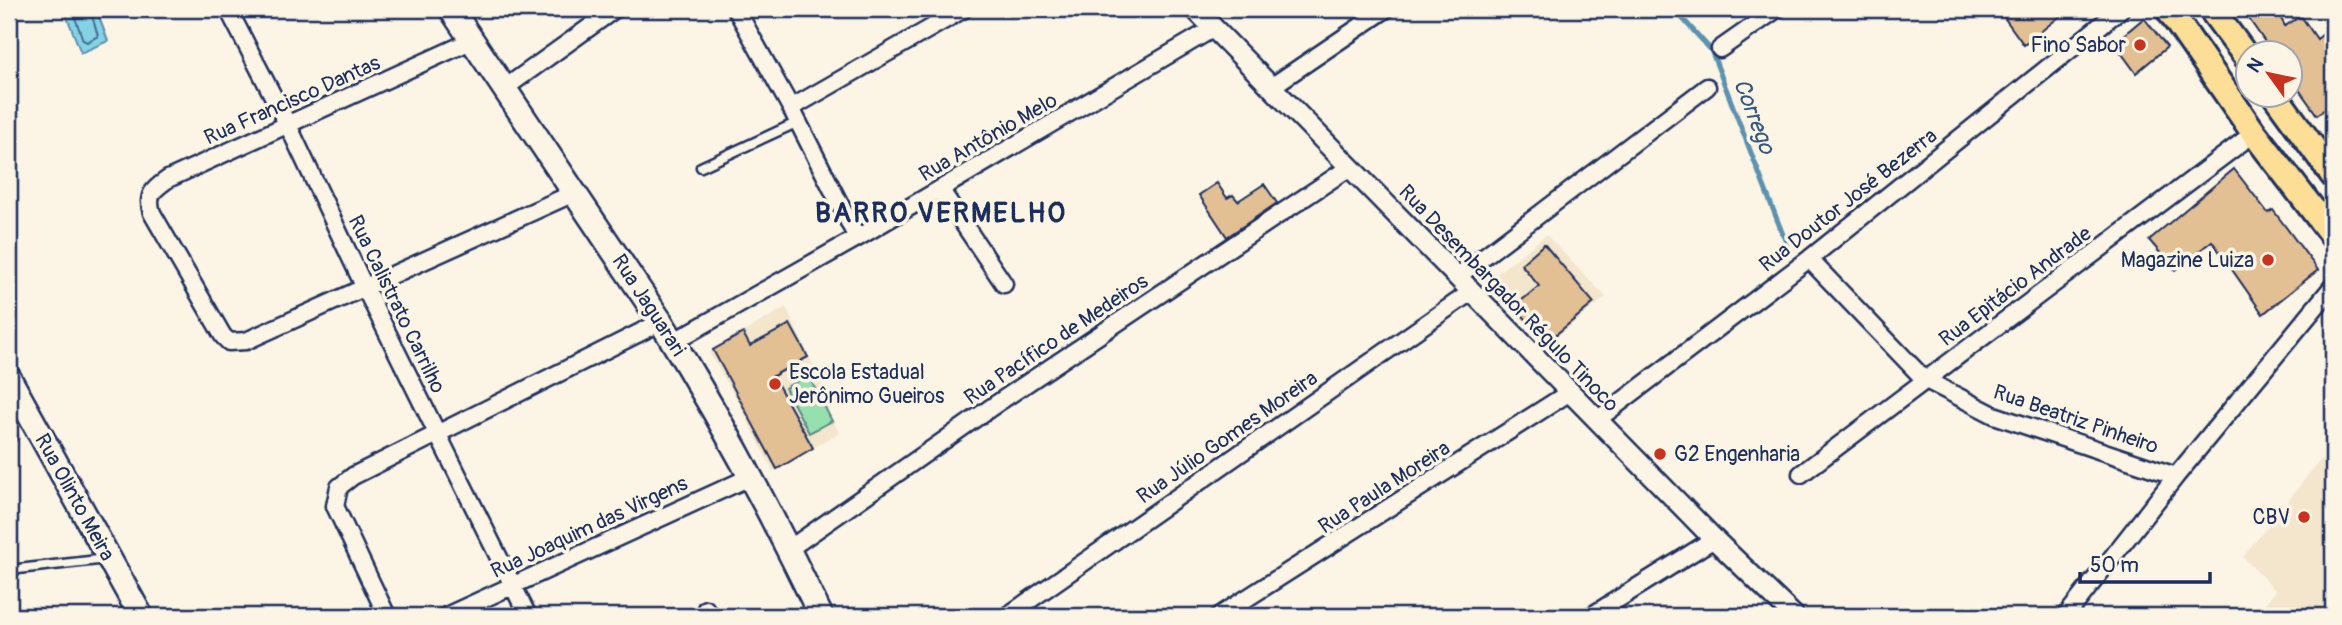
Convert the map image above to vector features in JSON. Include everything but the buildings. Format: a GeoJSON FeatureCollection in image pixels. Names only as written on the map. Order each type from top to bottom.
{"type":"FeatureCollection","features":[{"type":"Feature","properties":{"kind":"main road","name":"Rua Jaguarari"},"geometry":{"type":"LineString","coordinates":[[451,9],[674,342],[789,549],[821,616]]}},
{"type":"Feature","properties":{"kind":"main road"},"geometry":{"type":"LineString","coordinates":[[2168,9],[2254,133],[2333,236]]}},
{"type":"Feature","properties":{"kind":"main road"},"geometry":{"type":"LineString","coordinates":[[2211,9],[2234,40]]}},
{"type":"Feature","properties":{"kind":"main road"},"geometry":{"type":"LineString","coordinates":[[2284,108],[2333,175]]}},
{"type":"Feature","properties":{"kind":"main road","name":"Rua Olinto Meira"},"geometry":{"type":"LineString","coordinates":[[11,386],[141,616]]}},
{"type":"Feature","properties":{"kind":"street","name":"Rua Calistrato Carrilho"},"geometry":{"type":"LineString","coordinates":[[228,9],[288,125],[365,288],[528,616]]}},
{"type":"Feature","properties":{"kind":"street"},"geometry":{"type":"LineString","coordinates":[[505,88],[615,9]]}},
{"type":"Feature","properties":{"kind":"street"},"geometry":{"type":"LineString","coordinates":[[736,9],[795,115],[857,238]]}},
{"type":"Feature","properties":{"kind":"street"},"geometry":{"type":"LineString","coordinates":[[795,115],[964,9]]}},
{"type":"Feature","properties":{"kind":"street","name":"Rua Desembargador Régulo Tinoco"},"geometry":{"type":"LineString","coordinates":[[1195,9],[1714,539],[1794,616]]}},
{"type":"Feature","properties":{"kind":"street"},"geometry":{"type":"LineString","coordinates":[[1271,87],[1386,9]]}},
{"type":"Feature","properties":{"kind":"street"},"geometry":{"type":"LineString","coordinates":[[1720,49],[1777,9]]}},
{"type":"Feature","properties":{"kind":"street","name":"Rua Doutor José Bezerra"},"geometry":{"type":"LineString","coordinates":[[1597,420],[1809,259],[2121,9]]}},
{"type":"Feature","properties":{"kind":"street","name":"Rua Antônio Melo"},"geometry":{"type":"LineString","coordinates":[[674,342],[1214,29]]}},
{"type":"Feature","properties":{"kind":"street","name":"Rua Francisco Dantas"},"geometry":{"type":"LineString","coordinates":[[365,288],[247,341],[229,342],[152,213],[150,194],[168,179],[473,40]]}},
{"type":"Feature","properties":{"kind":"street","name":"Rua Júlio Gomes Moreira"},"geometry":{"type":"LineString","coordinates":[[1007,616],[1464,284],[1707,87]]}},
{"type":"Feature","properties":{"kind":"street","name":"Rua Epitácio Andrade"},"geometry":{"type":"LineString","coordinates":[[1801,474],[2254,133]]}},
{"type":"Feature","properties":{"kind":"street","name":"Rua Pacífico de Medeiros"},"geometry":{"type":"LineString","coordinates":[[789,549],[996,404],[1349,167]]}},
{"type":"Feature","properties":{"kind":"street"},"geometry":{"type":"LineString","coordinates":[[940,189],[1004,284]]}},
{"type":"Feature","properties":{"kind":"street"},"geometry":{"type":"LineString","coordinates":[[365,288],[574,193]]}},
{"type":"Feature","properties":{"kind":"street","name":"Rua Beatriz Pinheiro"},"geometry":{"type":"LineString","coordinates":[[1809,259],[1924,379],[1994,415],[2176,476]]}},
{"type":"Feature","properties":{"kind":"street"},"geometry":{"type":"LineString","coordinates":[[2066,616],[2176,476],[2333,286]]}},
{"type":"Feature","properties":{"kind":"street"},"geometry":{"type":"LineString","coordinates":[[387,616],[335,506],[338,487],[353,476],[436,433],[661,322]]}},
{"type":"Feature","properties":{"kind":"street","name":"Rua Paula Moreira"},"geometry":{"type":"LineString","coordinates":[[1219,616],[1570,392]]}},
{"type":"Feature","properties":{"kind":"street","name":"Rua Joaquim das Virgens"},"geometry":{"type":"LineString","coordinates":[[446,616],[750,477]]}},
{"type":"Feature","properties":{"kind":"street"},"geometry":{"type":"LineString","coordinates":[[1591,616],[1714,539]]}},
{"type":"Feature","properties":{"kind":"lane"},"geometry":{"type":"LineString","coordinates":[[701,167],[795,115]]}},
{"type":"Feature","properties":{"kind":"lane"},"geometry":{"type":"LineString","coordinates":[[9,570],[110,559]]}},
{"type":"Feature","properties":{"kind":"shaded area"},"geometry":{"type":"Polygon","coordinates":[[[1546,235],[1606,297],[1547,345],[1486,282],[1546,235]]]}},
{"type":"Feature","properties":{"kind":"shaded area","name":"Escola Estadual Jerônimo Gueiros"},"geometry":{"type":"Polygon","coordinates":[[[786,307],[833,407],[828,410],[839,433],[773,471],[737,399],[709,353],[786,307]]]}},
{"type":"Feature","properties":{"kind":"shaded area","name":"CBV"},"geometry":{"type":"Polygon","coordinates":[[[2333,444],[2333,616],[2253,616],[2276,591],[2243,557],[2333,444]]]}},
{"type":"Feature","properties":{"kind":"green space"},"geometry":{"type":"Polygon","coordinates":[[[808,375],[832,421],[809,433],[785,388],[808,375]]]}},
{"type":"Feature","properties":{"kind":"water"},"geometry":{"type":"Polygon","coordinates":[[[64,9],[96,9],[108,41],[81,53],[64,9]]]}},
{"type":"Feature","properties":{"kind":"waterway","name":"Corrego"},"geometry":{"type":"LineString","coordinates":[[1674,9],[1711,50],[1787,245]]}},
{"type":"Feature","properties":{"kind":"place","name":"Fino Sabor"},"geometry":{"type":"Point","coordinates":[2140,45]}},
{"type":"Feature","properties":{"kind":"place","name":"Magazine Luiza"},"geometry":{"type":"Point","coordinates":[2268,260]}},
{"type":"Feature","properties":{"kind":"place","name":"Escola Estadual Jerônimo Gueiros"},"geometry":{"type":"Point","coordinates":[775,384]}},
{"type":"Feature","properties":{"kind":"place","name":"G2 Engenharia"},"geometry":{"type":"Point","coordinates":[1660,454]}},
{"type":"Feature","properties":{"kind":"place","name":"CBV"},"geometry":{"type":"Point","coordinates":[2304,517]}},
{"type":"Feature","properties":{"kind":"district","name":"BARRO VERMELHO"},"geometry":{"type":"Point","coordinates":[941,212]}}]}
